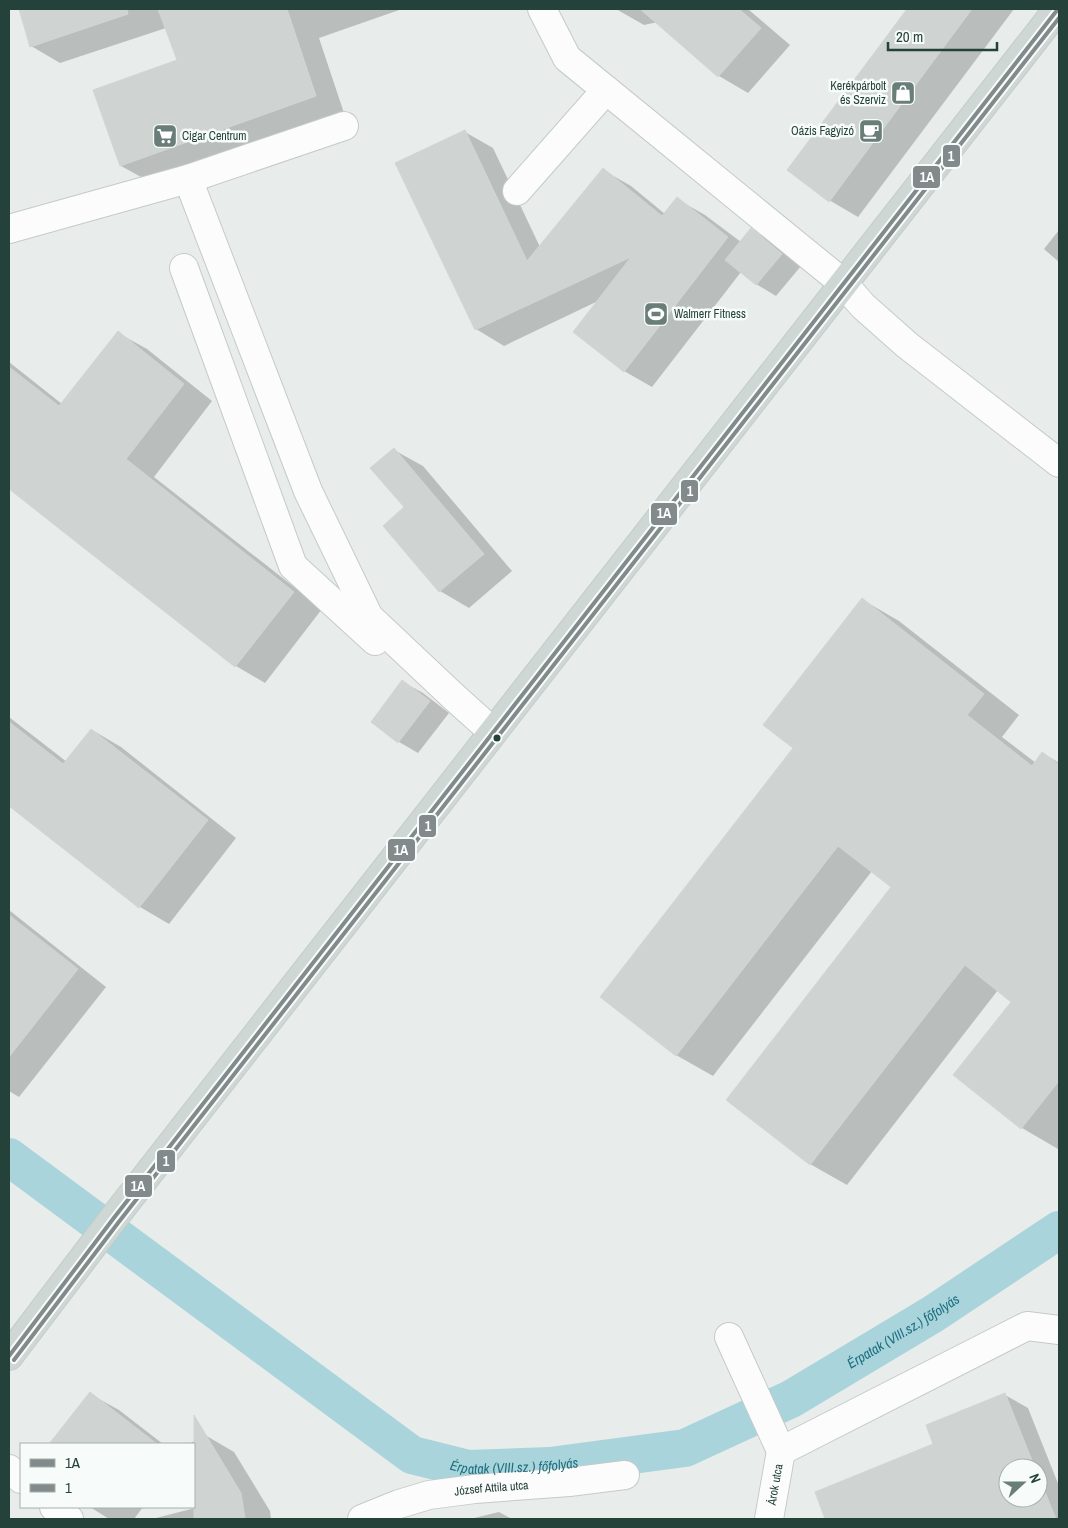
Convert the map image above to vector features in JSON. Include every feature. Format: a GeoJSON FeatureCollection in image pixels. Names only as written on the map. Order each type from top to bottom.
{"type":"FeatureCollection","features":[{"type":"Feature","properties":{"kind":"main road"},"geometry":{"type":"LineString","coordinates":[[9,1356],[113,1219],[1058,9]]}},
{"type":"Feature","properties":{"kind":"street"},"geometry":{"type":"LineString","coordinates":[[542,9],[567,58],[843,283],[863,306],[907,345],[1059,463]]}},
{"type":"Feature","properties":{"kind":"street"},"geometry":{"type":"LineString","coordinates":[[517,191],[606,90]]}},
{"type":"Feature","properties":{"kind":"street"},"geometry":{"type":"LineString","coordinates":[[9,229],[188,178],[344,126]]}},
{"type":"Feature","properties":{"kind":"street"},"geometry":{"type":"LineString","coordinates":[[188,178],[308,491],[369,617],[493,732]]}},
{"type":"Feature","properties":{"kind":"street"},"geometry":{"type":"LineString","coordinates":[[184,268],[293,566],[426,689],[454,697]]}},
{"type":"Feature","properties":{"kind":"street"},"geometry":{"type":"LineString","coordinates":[[729,1337],[781,1451],[1027,1326],[1059,1330]]}},
{"type":"Feature","properties":{"kind":"street","name":"Árok utca"},"geometry":{"type":"LineString","coordinates":[[769,1519],[781,1451]]}},
{"type":"Feature","properties":{"kind":"street"},"geometry":{"type":"LineString","coordinates":[[9,1469],[20,1478]]}},
{"type":"Feature","properties":{"kind":"street","name":"József Attila utca"},"geometry":{"type":"LineString","coordinates":[[362,1519],[399,1504],[429,1495],[625,1475]]}},
{"type":"Feature","properties":{"kind":"street"},"geometry":{"type":"LineString","coordinates":[[55,1508],[69,1519]]}},
{"type":"Feature","properties":{"kind":"building"},"geometry":{"type":"Polygon","coordinates":[[[19,9],[127,9],[128,14],[30,47],[19,9]]]}},
{"type":"Feature","properties":{"kind":"building"},"geometry":{"type":"Polygon","coordinates":[[[158,9],[287,9],[316,96],[120,166],[93,90],[177,60],[158,9]]]}},
{"type":"Feature","properties":{"kind":"building"},"geometry":{"type":"Polygon","coordinates":[[[640,9],[739,9],[761,28],[718,77],[640,9]]]}},
{"type":"Feature","properties":{"kind":"building"},"geometry":{"type":"Polygon","coordinates":[[[907,9],[972,9],[829,202],[787,170],[907,9]]]}},
{"type":"Feature","properties":{"kind":"building"},"geometry":{"type":"Polygon","coordinates":[[[465,130],[527,261],[603,168],[662,216],[677,197],[728,237],[624,372],[573,332],[631,257],[475,330],[395,163],[465,130]]]}},
{"type":"Feature","properties":{"kind":"building"},"geometry":{"type":"Polygon","coordinates":[[[751,228],[782,254],[756,285],[725,260],[751,228]]]}},
{"type":"Feature","properties":{"kind":"building"},"geometry":{"type":"Polygon","coordinates":[[[118,331],[184,384],[126,459],[294,592],[235,667],[9,489],[9,367],[59,406],[118,331]]]}},
{"type":"Feature","properties":{"kind":"building"},"geometry":{"type":"Polygon","coordinates":[[[394,448],[484,554],[439,592],[383,526],[404,507],[370,468],[394,448]]]}},
{"type":"Feature","properties":{"kind":"building"},"geometry":{"type":"Polygon","coordinates":[[[862,598],[984,694],[967,715],[1032,766],[1042,752],[1059,765],[1059,1081],[1021,1129],[953,1075],[1011,1002],[965,965],[810,1165],[726,1100],[891,887],[838,846],[676,1056],[600,997],[793,748],[763,725],[862,598]]]}},
{"type":"Feature","properties":{"kind":"building"},"geometry":{"type":"Polygon","coordinates":[[[402,680],[430,701],[398,743],[371,722],[402,680]]]}},
{"type":"Feature","properties":{"kind":"building"},"geometry":{"type":"Polygon","coordinates":[[[9,722],[63,764],[91,729],[208,820],[139,908],[9,806],[9,722]]]}},
{"type":"Feature","properties":{"kind":"building"},"geometry":{"type":"Polygon","coordinates":[[[9,915],[78,969],[9,1057],[9,915]]]}},
{"type":"Feature","properties":{"kind":"building"},"geometry":{"type":"Polygon","coordinates":[[[90,1392],[156,1443],[50,1443],[90,1392]]]}},
{"type":"Feature","properties":{"kind":"building"},"geometry":{"type":"Polygon","coordinates":[[[1005,1393],[1031,1458],[998,1458],[998,1508],[1048,1508],[1048,1499],[1056,1519],[825,1519],[815,1492],[933,1444],[926,1425],[1005,1393]]]}},
{"type":"Feature","properties":{"kind":"building"},"geometry":{"type":"Polygon","coordinates":[[[194,1415],[241,1493],[245,1519],[194,1519],[194,1415]]]}},
{"type":"Feature","properties":{"kind":"waterway","name":"Érpatak (VIII.sz.) főfolyás"},"geometry":{"type":"LineString","coordinates":[[9,1157],[412,1455],[468,1469],[550,1466],[685,1448],[791,1399],[933,1314],[1059,1230]]}},
{"type":"Feature","properties":{"kind":"transit line","name":"1A"},"geometry":{"type":"LineString","coordinates":[[9,1356],[113,1219],[1058,9]]}},
{"type":"Feature","properties":{"kind":"transit line","name":"1"},"geometry":{"type":"LineString","coordinates":[[14,1360],[118,1223],[1059,18]]}},
{"type":"Feature","properties":{"kind":"place","name":"Kerékpárbolt és Szerviz"},"geometry":{"type":"Point","coordinates":[903,93]}},
{"type":"Feature","properties":{"kind":"place","name":"Oázis Fagyizó"},"geometry":{"type":"Point","coordinates":[871,131]}},
{"type":"Feature","properties":{"kind":"place","name":"Cigar Centrum"},"geometry":{"type":"Point","coordinates":[165,136]}},
{"type":"Feature","properties":{"kind":"place","name":"Walmerr Fitness"},"geometry":{"type":"Point","coordinates":[656,314]}}]}
